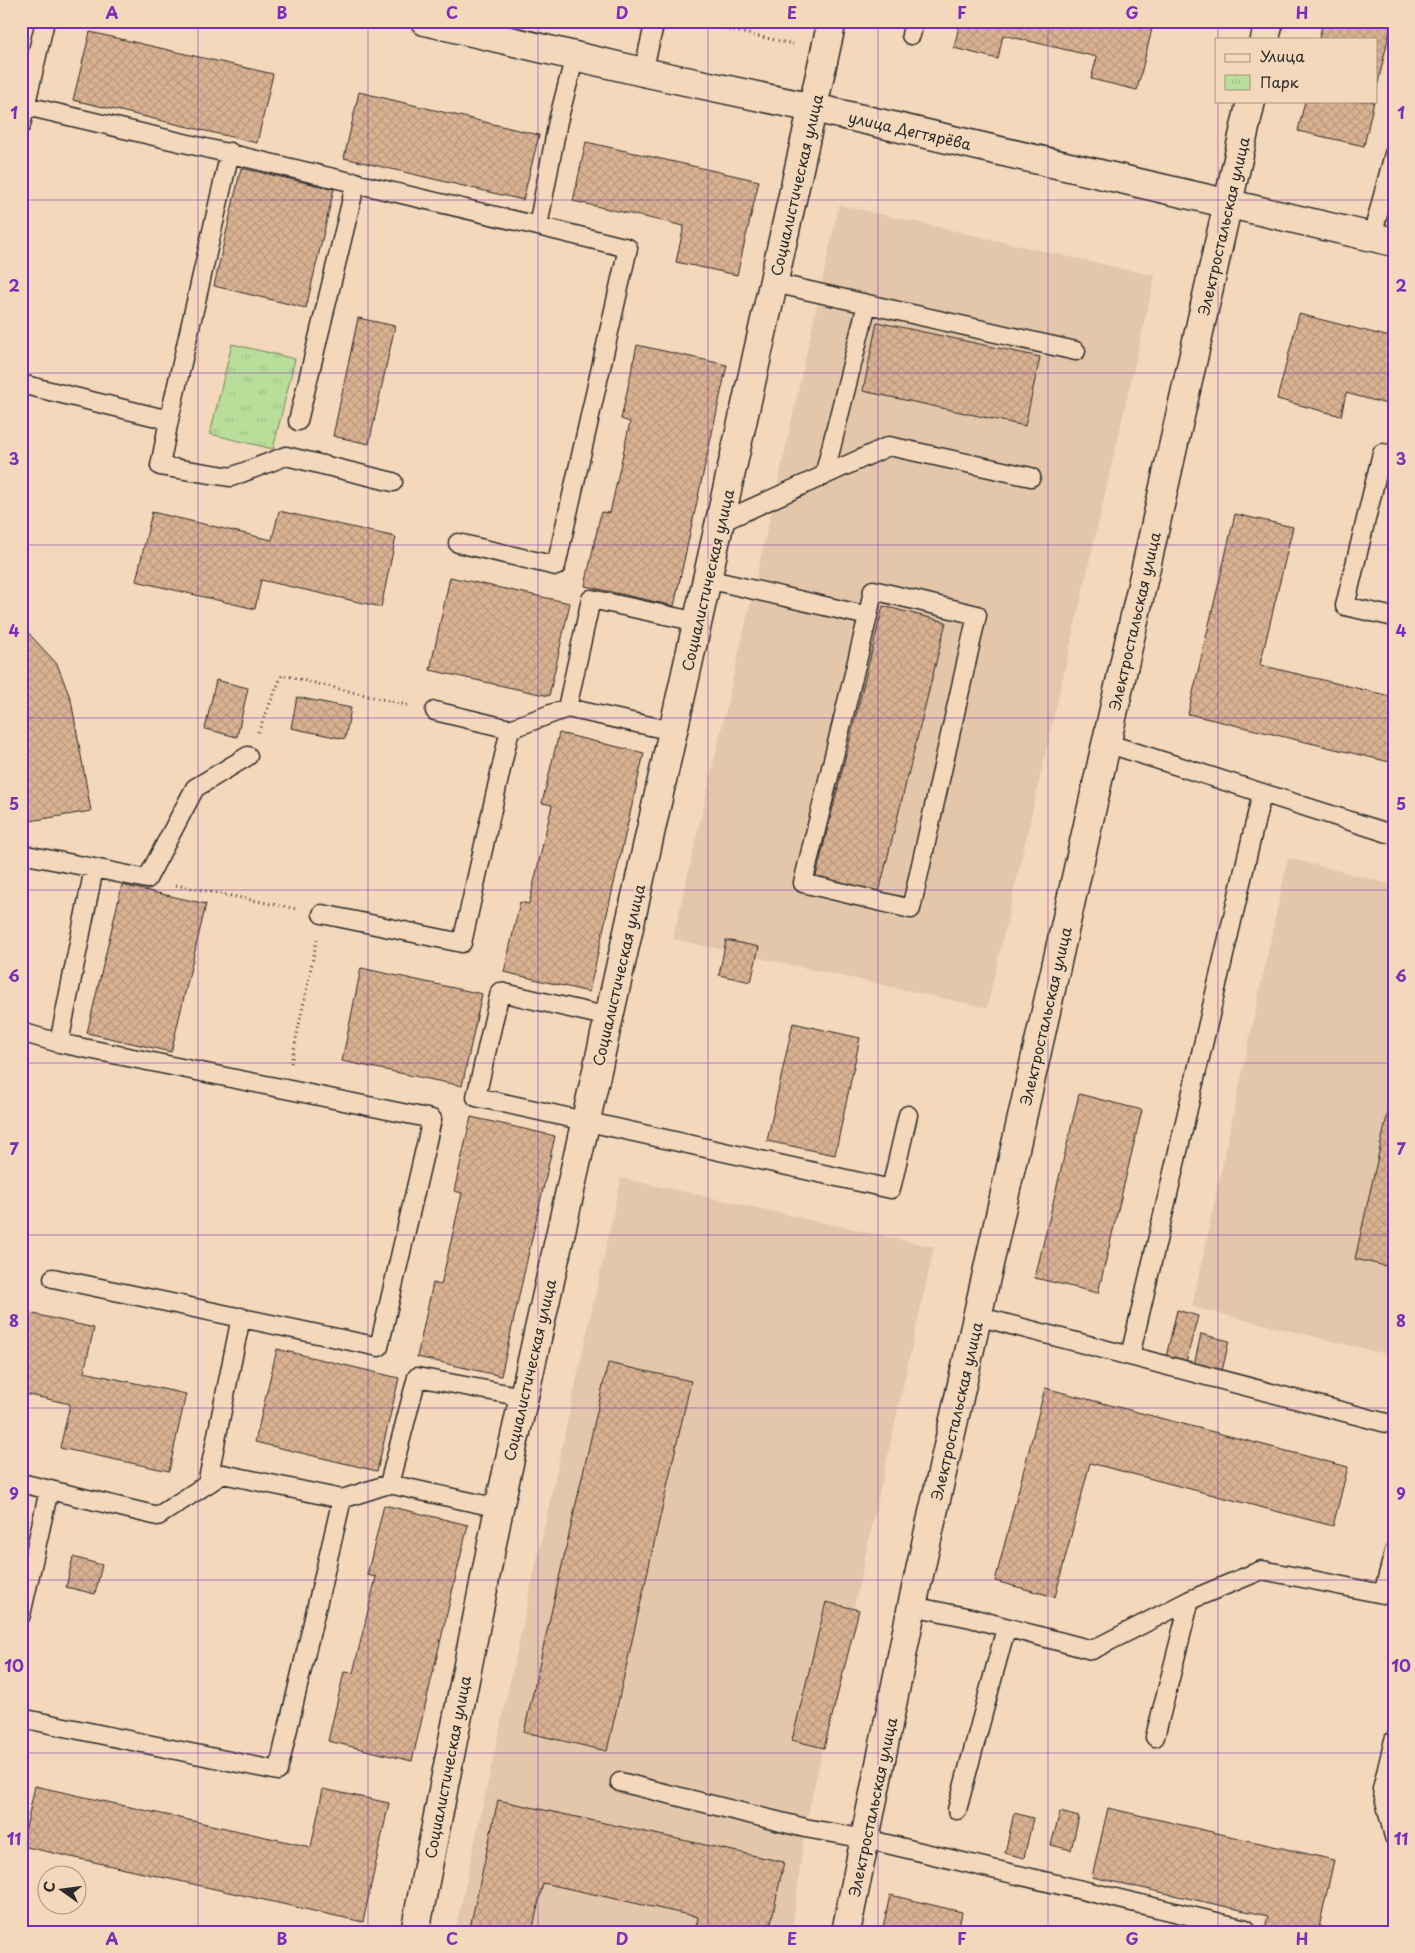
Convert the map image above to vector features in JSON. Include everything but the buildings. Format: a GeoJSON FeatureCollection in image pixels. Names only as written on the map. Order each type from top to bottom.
{"type":"FeatureCollection","features":[{"type":"Feature","properties":{"kind":"street","name":"улица Дегтярёва"},"geometry":{"type":"LineString","coordinates":[[425,21],[1383,239]]}},
{"type":"Feature","properties":{"kind":"street","name":"Социалистическая улица"},"geometry":{"type":"LineString","coordinates":[[415,1932],[498,1508],[832,21]]}},
{"type":"Feature","properties":{"kind":"street"},"geometry":{"type":"LineString","coordinates":[[1265,38],[1269,21]]}},
{"type":"Feature","properties":{"kind":"street","name":"Электростальская улица"},"geometry":{"type":"LineString","coordinates":[[846,1932],[912,1606],[1251,102]]}},
{"type":"Feature","properties":{"kind":"lane"},"geometry":{"type":"LineString","coordinates":[[21,125],[45,21]]}},
{"type":"Feature","properties":{"kind":"lane"},"geometry":{"type":"LineString","coordinates":[[643,72],[655,21]]}},
{"type":"Feature","properties":{"kind":"lane"},"geometry":{"type":"LineString","coordinates":[[538,226],[558,121],[575,56]]}},
{"type":"Feature","properties":{"kind":"lane"},"geometry":{"type":"LineString","coordinates":[[26,106],[230,152],[628,248],[556,566],[458,543]]}},
{"type":"Feature","properties":{"kind":"lane"},"geometry":{"type":"LineString","coordinates":[[230,152],[160,466],[231,477],[286,456],[393,482]]}},
{"type":"Feature","properties":{"kind":"lane"},"geometry":{"type":"LineString","coordinates":[[1383,239],[1394,154]]}},
{"type":"Feature","properties":{"kind":"lane"},"geometry":{"type":"LineString","coordinates":[[298,421],[356,182]]}},
{"type":"Feature","properties":{"kind":"lane"},"geometry":{"type":"LineString","coordinates":[[774,283],[1076,351]]}},
{"type":"Feature","properties":{"kind":"lane"},"geometry":{"type":"LineString","coordinates":[[824,476],[867,304]]}},
{"type":"Feature","properties":{"kind":"lane"},"geometry":{"type":"LineString","coordinates":[[21,384],[169,420]]}},
{"type":"Feature","properties":{"kind":"lane"},"geometry":{"type":"LineString","coordinates":[[719,523],[889,446],[1031,477]]}},
{"type":"Feature","properties":{"kind":"lane"},"geometry":{"type":"LineString","coordinates":[[1394,456],[1382,453],[1345,606],[1394,618]]}},
{"type":"Feature","properties":{"kind":"lane"},"geometry":{"type":"LineString","coordinates":[[707,579],[868,616]]}},
{"type":"Feature","properties":{"kind":"lane"},"geometry":{"type":"LineString","coordinates":[[873,590],[977,615],[911,909],[803,883],[868,616],[873,590]]}},
{"type":"Feature","properties":{"kind":"lane"},"geometry":{"type":"LineString","coordinates":[[567,708],[591,599],[698,622]]}},
{"type":"Feature","properties":{"kind":"lane"},"geometry":{"type":"LineString","coordinates":[[435,712],[510,729],[567,708],[673,732]]}},
{"type":"Feature","properties":{"kind":"lane"},"geometry":{"type":"LineString","coordinates":[[322,914],[462,943],[510,729]]}},
{"type":"Feature","properties":{"kind":"lane"},"geometry":{"type":"LineString","coordinates":[[1106,743],[1394,835]]}},
{"type":"Feature","properties":{"kind":"lane"},"geometry":{"type":"LineString","coordinates":[[21,854],[147,879],[195,788],[248,756]]}},
{"type":"Feature","properties":{"kind":"lane"},"geometry":{"type":"LineString","coordinates":[[1130,1356],[1262,793]]}},
{"type":"Feature","properties":{"kind":"lane"},"geometry":{"type":"LineString","coordinates":[[59,1043],[94,868]]}},
{"type":"Feature","properties":{"kind":"lane"},"geometry":{"type":"LineString","coordinates":[[609,1017],[500,992],[476,1098],[891,1189],[908,1115]]}},
{"type":"Feature","properties":{"kind":"lane"},"geometry":{"type":"LineString","coordinates":[[21,1032],[59,1043],[432,1119],[379,1347],[53,1278]]}},
{"type":"Feature","properties":{"kind":"lane"},"geometry":{"type":"LineString","coordinates":[[978,1316],[1394,1425]]}},
{"type":"Feature","properties":{"kind":"lane"},"geometry":{"type":"LineString","coordinates":[[207,1484],[241,1318]]}},
{"type":"Feature","properties":{"kind":"lane"},"geometry":{"type":"LineString","coordinates":[[389,1484],[417,1377],[523,1397]]}},
{"type":"Feature","properties":{"kind":"lane"},"geometry":{"type":"LineString","coordinates":[[21,1483],[158,1516],[222,1474],[342,1499],[389,1484],[498,1508]]}},
{"type":"Feature","properties":{"kind":"lane"},"geometry":{"type":"LineString","coordinates":[[21,1616],[49,1490]]}},
{"type":"Feature","properties":{"kind":"lane"},"geometry":{"type":"LineString","coordinates":[[21,1718],[278,1771],[342,1499]]}},
{"type":"Feature","properties":{"kind":"lane"},"geometry":{"type":"LineString","coordinates":[[912,1606],[1092,1650],[1190,1600],[1262,1570],[1383,1594],[1394,1552]]}},
{"type":"Feature","properties":{"kind":"lane"},"geometry":{"type":"LineString","coordinates":[[1155,1738],[1190,1600]]}},
{"type":"Feature","properties":{"kind":"lane"},"geometry":{"type":"LineString","coordinates":[[957,1810],[1006,1628]]}},
{"type":"Feature","properties":{"kind":"lane"},"geometry":{"type":"LineString","coordinates":[[1394,1740],[1382,1789],[1394,1837]]}},
{"type":"Feature","properties":{"kind":"lane"},"geometry":{"type":"LineString","coordinates":[[620,1782],[804,1828],[866,1839],[1246,1930]]}},
{"type":"Feature","properties":{"kind":"path"},"geometry":{"type":"LineString","coordinates":[[690,21],[794,44]]}},
{"type":"Feature","properties":{"kind":"path"},"geometry":{"type":"LineString","coordinates":[[248,756],[282,675],[435,712]]}},
{"type":"Feature","properties":{"kind":"path"},"geometry":{"type":"LineString","coordinates":[[147,879],[322,914],[286,1090]]}},
{"type":"Feature","properties":{"kind":"shaded area"},"geometry":{"type":"Polygon","coordinates":[[[839,205],[1155,276],[987,1008],[673,939],[777,487],[839,205]]]}},
{"type":"Feature","properties":{"kind":"shaded area"},"geometry":{"type":"Polygon","coordinates":[[[1288,858],[1394,885],[1394,1356],[1192,1307],[1288,858]]]}},
{"type":"Feature","properties":{"kind":"shaded area"},"geometry":{"type":"Polygon","coordinates":[[[621,1178],[934,1247],[805,1828],[792,1932],[455,1932],[621,1178]]]}},
{"type":"Feature","properties":{"kind":"green space"},"geometry":{"type":"Polygon","coordinates":[[[232,344],[295,359],[273,449],[210,434],[232,344]]]}}]}
